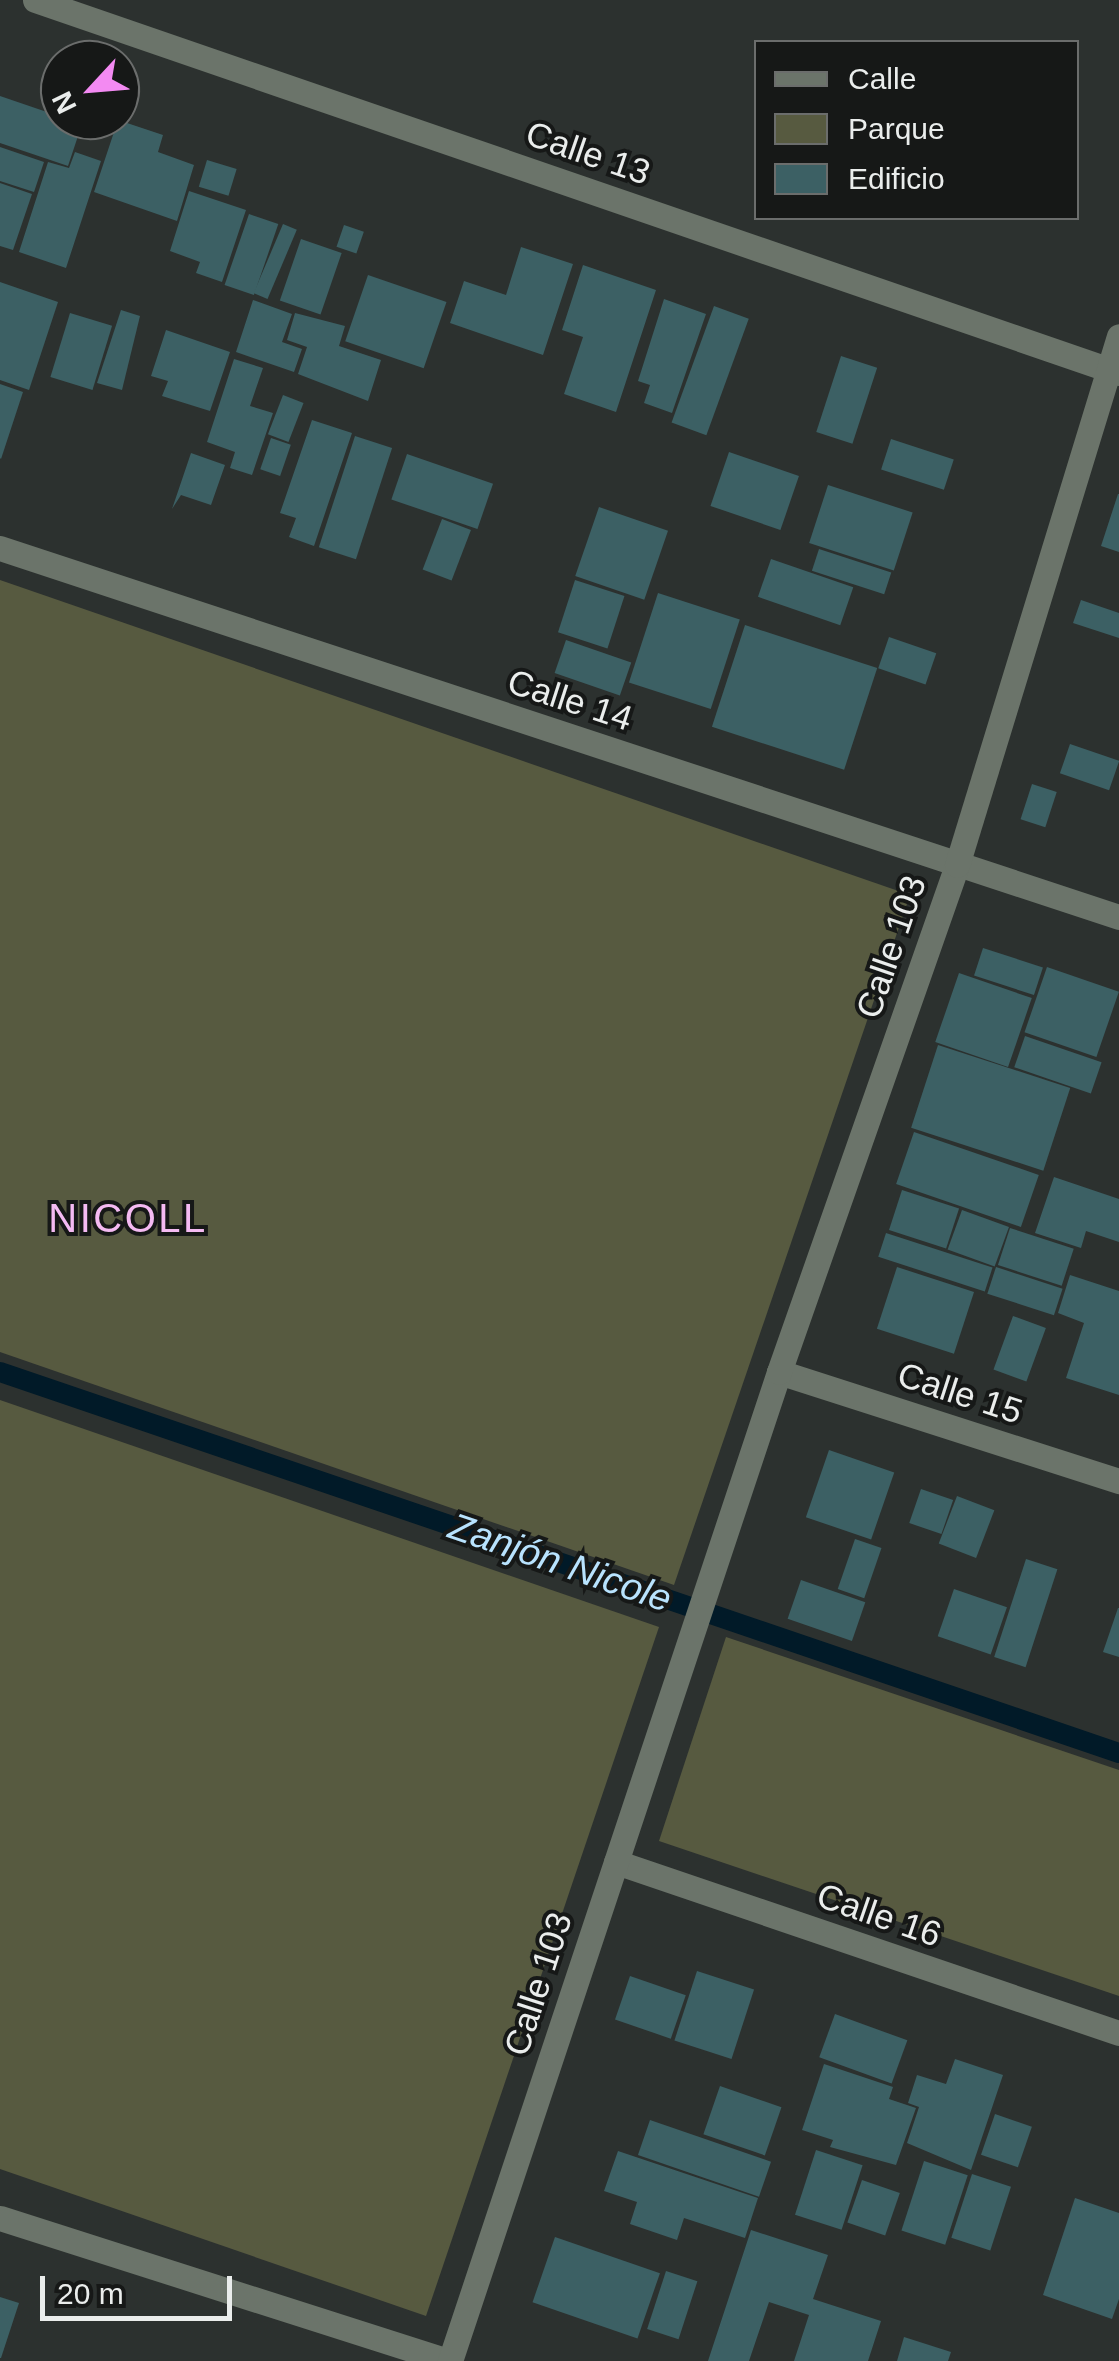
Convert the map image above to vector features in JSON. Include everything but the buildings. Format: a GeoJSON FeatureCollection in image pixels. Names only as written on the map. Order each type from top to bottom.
{"type":"FeatureCollection","features":[{"type":"Feature","properties":{"kind":"street","name":"Calle 13"},"geometry":{"type":"LineString","coordinates":[[34,0],[1113,371]]}},
{"type":"Feature","properties":{"kind":"street","name":"Calle 103"},"geometry":{"type":"LineString","coordinates":[[448,2361],[780,1372],[956,865],[1113,371],[1119,336]]}},
{"type":"Feature","properties":{"kind":"street","name":"Calle 14"},"geometry":{"type":"LineString","coordinates":[[0,548],[1119,917]]}},
{"type":"Feature","properties":{"kind":"street","name":"Calle 15"},"geometry":{"type":"LineString","coordinates":[[780,1372],[1119,1481]]}},
{"type":"Feature","properties":{"kind":"street","name":"Calle 16"},"geometry":{"type":"LineString","coordinates":[[616,1862],[1119,2033]]}},
{"type":"Feature","properties":{"kind":"street"},"geometry":{"type":"LineString","coordinates":[[0,2218],[448,2361]]}},
{"type":"Feature","properties":{"kind":"green space"},"geometry":{"type":"Polygon","coordinates":[[[0,580],[910,895],[674,1585],[0,1352],[0,580]]]}},
{"type":"Feature","properties":{"kind":"green space"},"geometry":{"type":"Polygon","coordinates":[[[0,1400],[659,1627],[426,2316],[0,2169],[0,1400]]]}},
{"type":"Feature","properties":{"kind":"green space"},"geometry":{"type":"Polygon","coordinates":[[[726,1637],[1119,1770],[1119,1996],[659,1841],[726,1637]]]}},
{"type":"Feature","properties":{"kind":"waterway","name":"Zanjón Nicole"},"geometry":{"type":"LineString","coordinates":[[0,1372],[1119,1753]]}},
{"type":"Feature","properties":{"kind":"district","name":"NICOLL"},"geometry":{"type":"Point","coordinates":[128,1218]}}]}
